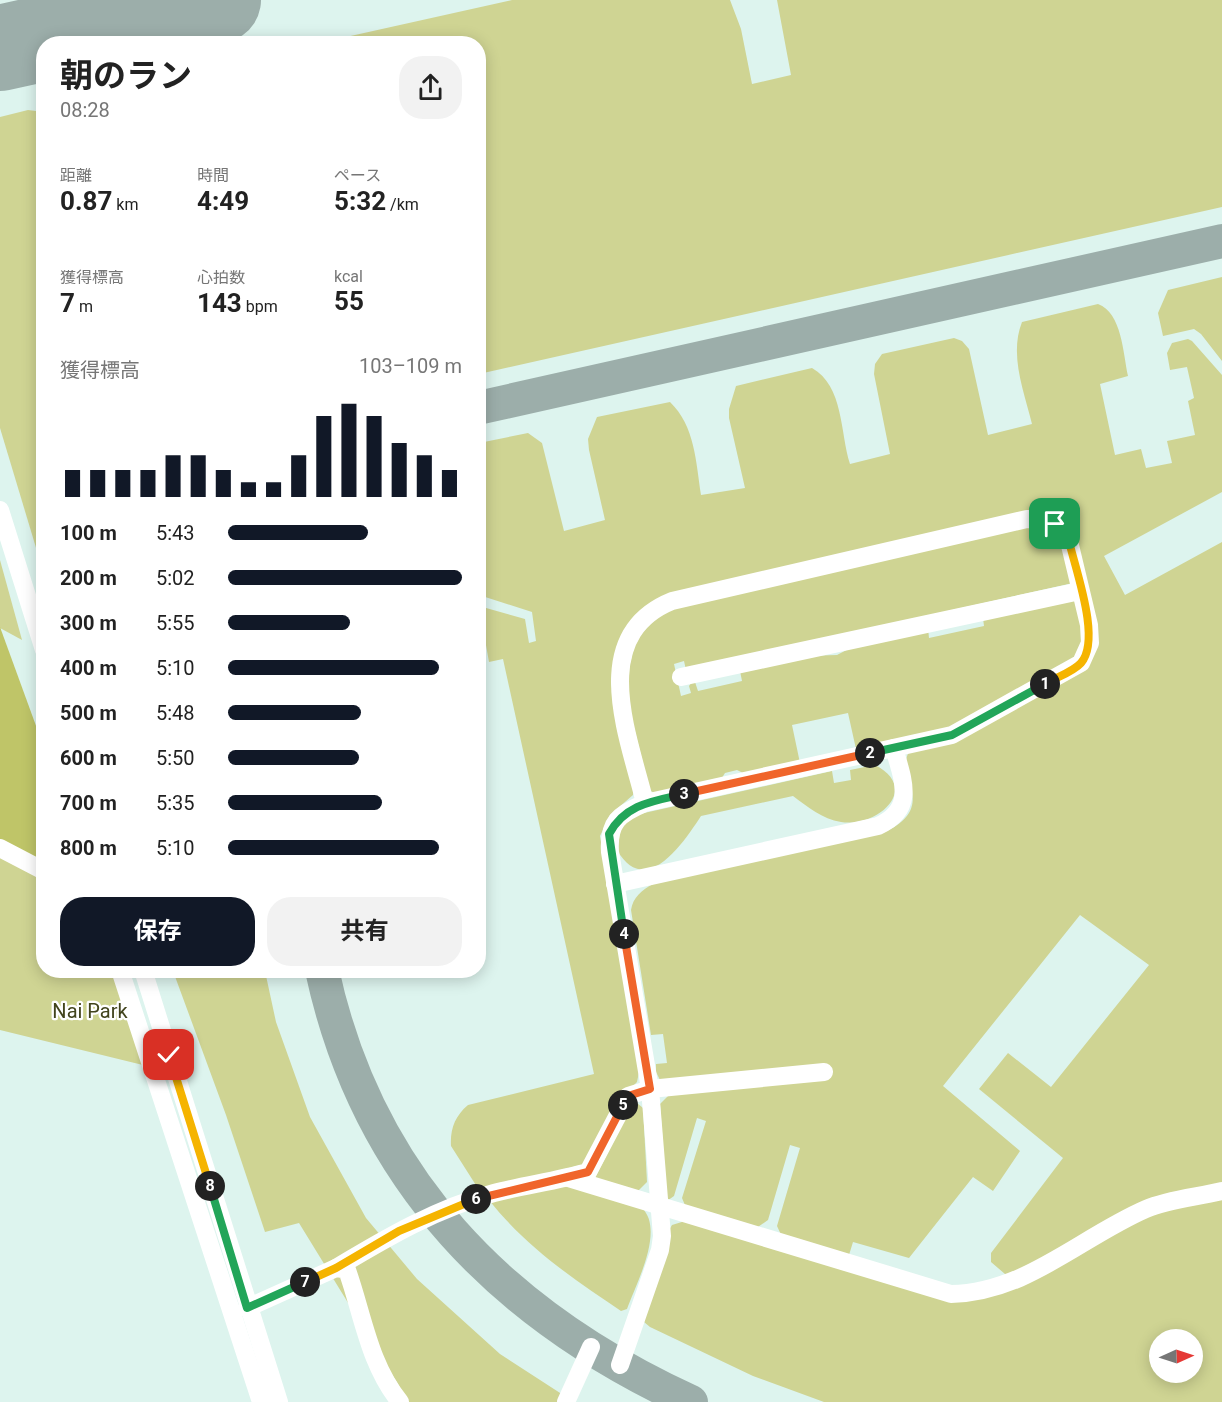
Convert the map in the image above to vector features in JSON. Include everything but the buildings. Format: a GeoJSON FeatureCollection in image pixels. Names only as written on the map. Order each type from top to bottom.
{"type":"FeatureCollection","features":[{"type":"Feature","properties":{"kind":"street"},"geometry":{"type":"LineString","coordinates":[[0,510],[36,625]]}},
{"type":"Feature","properties":{"kind":"street"},"geometry":{"type":"LineString","coordinates":[[620,1365],[660,1250],[650,1089],[615,884],[609,834],[615,822],[627,811],[645,803],[952,735],[1081,663],[1090,643],[1089,625],[1068,537],[1063,529],[1042,519],[1027,519],[672,601],[659,606],[638,625],[630,638],[618,671],[621,703],[645,803]]}},
{"type":"Feature","properties":{"kind":"street"},"geometry":{"type":"LineString","coordinates":[[681,677],[1080,591]]}},
{"type":"Feature","properties":{"kind":"street"},"geometry":{"type":"LineString","coordinates":[[615,884],[878,826],[892,820],[902,806],[904,786],[894,748]]}},
{"type":"Feature","properties":{"kind":"street"},"geometry":{"type":"LineString","coordinates":[[0,848],[36,867]]}},
{"type":"Feature","properties":{"kind":"street"},"geometry":{"type":"LineString","coordinates":[[123,978],[261,1402]]}},
{"type":"Feature","properties":{"kind":"street"},"geometry":{"type":"LineString","coordinates":[[145,978],[247,1308],[279,1402]]}},
{"type":"Feature","properties":{"kind":"street"},"geometry":{"type":"LineString","coordinates":[[247,1308],[336,1268],[399,1231],[436,1214],[492,1193],[588,1172],[628,1096],[650,1089],[824,1072]]}},
{"type":"Feature","properties":{"kind":"street"},"geometry":{"type":"LineString","coordinates":[[568,1178],[951,1294],[972,1294],[1027,1274],[1147,1209],[1222,1191]]}},
{"type":"Feature","properties":{"kind":"street"},"geometry":{"type":"LineString","coordinates":[[336,1268],[346,1270],[374,1357],[386,1383],[400,1402]]}},
{"type":"Feature","properties":{"kind":"street"},"geometry":{"type":"LineString","coordinates":[[566,1402],[591,1347]]}},
{"type":"Feature","properties":{"kind":"green space"},"geometry":{"type":"Polygon","coordinates":[[[512,0],[730,0],[741,29],[752,84],[791,75],[777,0],[1222,0],[1222,207],[486,372],[486,36],[350,36],[512,0]]]}},
{"type":"Feature","properties":{"kind":"green space"},"geometry":{"type":"Polygon","coordinates":[[[28,110],[36,111],[36,548],[0,428],[0,117],[28,110]]]}},
{"type":"Feature","properties":{"kind":"green space"},"geometry":{"type":"Polygon","coordinates":[[[1222,277],[1222,361],[1201,334],[1194,329],[1163,336],[1158,313],[1168,290],[1222,277]]]}},
{"type":"Feature","properties":{"kind":"green space"},"geometry":{"type":"Polygon","coordinates":[[[1098,304],[1112,316],[1123,345],[1128,376],[1100,384],[1115,455],[1141,449],[1146,468],[1172,463],[1167,441],[1195,435],[1188,401],[1194,398],[1187,367],[1170,370],[1167,353],[1172,343],[1188,339],[1192,341],[1222,375],[1222,492],[1104,556],[1125,595],[1222,542],[1222,1186],[1013,1274],[1005,1274],[991,1262],[991,1253],[1063,1158],[979,1089],[1008,1053],[1051,1087],[1149,965],[1080,915],[943,1086],[1020,1151],[993,1191],[973,1177],[909,1258],[853,1242],[849,1255],[783,1239],[777,1226],[800,1148],[790,1145],[768,1220],[755,1229],[687,1210],[682,1198],[706,1121],[697,1118],[674,1196],[667,1201],[660,1104],[668,1096],[656,1072],[656,1064],[667,1063],[663,1034],[651,1035],[631,910],[634,901],[642,891],[653,884],[887,831],[902,821],[910,811],[913,801],[906,761],[909,752],[1093,656],[1057,517],[673,593],[613,668],[611,684],[634,787],[633,795],[610,815],[600,836],[639,1072],[637,1082],[631,1088],[585,1164],[479,1190],[451,1146],[454,1123],[463,1109],[468,1105],[594,1074],[503,659],[489,662],[486,645],[486,608],[525,619],[529,643],[536,641],[532,612],[486,597],[486,442],[528,433],[542,443],[564,531],[605,520],[588,439],[597,417],[670,402],[685,422],[693,445],[701,495],[745,488],[729,418],[729,409],[736,386],[812,368],[830,386],[835,398],[850,464],[890,454],[874,374],[875,364],[882,354],[954,338],[962,341],[969,349],[988,435],[1032,424],[1017,360],[1018,335],[1022,322],[1098,304]]]}},
{"type":"Feature","properties":{"kind":"green space"},"geometry":{"type":"Polygon","coordinates":[[[1027,524],[1059,532],[1073,583],[686,670],[684,661],[674,664],[681,696],[691,693],[689,686],[694,679],[698,691],[742,681],[740,671],[804,656],[837,655],[858,644],[928,628],[929,638],[984,626],[983,618],[1074,597],[1085,631],[1080,654],[952,729],[856,749],[848,713],[792,725],[800,763],[745,774],[737,770],[725,773],[720,781],[658,794],[650,791],[624,688],[636,639],[664,610],[1027,524]]]}},
{"type":"Feature","properties":{"kind":"green space"},"geometry":{"type":"Polygon","coordinates":[[[0,560],[22,640],[0,628],[0,560]]]}},
{"type":"Feature","properties":{"kind":"green space"},"geometry":{"type":"Polygon","coordinates":[[[0,627],[36,726],[36,858],[0,839],[0,627]]]}},
{"type":"Feature","properties":{"kind":"green space"},"geometry":{"type":"Polygon","coordinates":[[[875,765],[888,775],[894,785],[894,795],[889,805],[868,819],[854,822],[834,820],[816,812],[793,796],[701,816],[675,851],[664,862],[652,868],[640,869],[628,864],[617,850],[621,830],[635,815],[832,771],[834,783],[851,780],[850,770],[875,765]]]}},
{"type":"Feature","properties":{"kind":"green space","name":"Nai Park"},"geometry":{"type":"Polygon","coordinates":[[[0,848],[36,867],[36,978],[122,978],[151,1067],[0,1030],[0,848]]]}},
{"type":"Feature","properties":{"kind":"green space"},"geometry":{"type":"Polygon","coordinates":[[[176,978],[267,978],[276,1022],[310,1117],[366,1218],[417,1279],[500,1354],[574,1402],[409,1402],[299,1223],[265,1232],[226,1115],[176,978]]]}},
{"type":"Feature","properties":{"kind":"green space"},"geometry":{"type":"Polygon","coordinates":[[[637,1103],[643,1108],[647,1182],[638,1191],[595,1178],[632,1105],[637,1103]]]}},
{"type":"Feature","properties":{"kind":"green space"},"geometry":{"type":"Polygon","coordinates":[[[562,1184],[642,1208],[648,1218],[651,1230],[650,1243],[642,1272],[627,1309],[621,1311],[550,1261],[518,1233],[489,1200],[562,1184]]]}},
{"type":"Feature","properties":{"kind":"green space"},"geometry":{"type":"Polygon","coordinates":[[[1222,1197],[1222,1402],[824,1402],[753,1376],[650,1327],[644,1322],[668,1232],[672,1225],[685,1221],[951,1298],[1155,1213],[1222,1197]]]}},
{"type":"Feature","properties":{"kind":"taxiway"},"geometry":{"type":"LineString","coordinates":[[98,27],[108,15],[115,0]]}},
{"type":"Feature","properties":{"kind":"taxiway"},"geometry":{"type":"LineString","coordinates":[[172,36],[188,19],[220,0]]}},
{"type":"Feature","properties":{"kind":"taxiway"},"geometry":{"type":"LineString","coordinates":[[0,50],[36,53]]}},
{"type":"Feature","properties":{"kind":"taxiway"},"geometry":{"type":"LineString","coordinates":[[486,406],[1222,241]]}},
{"type":"Feature","properties":{"kind":"taxiway"},"geometry":{"type":"LineString","coordinates":[[324,978],[343,1045],[372,1113],[408,1176],[452,1232],[503,1282],[560,1327],[622,1367],[691,1402]]}},
{"type":"Feature","properties":{"kind":"runway"},"geometry":{"type":"LineString","coordinates":[[54,36],[218,0]]}},
{"type":"Feature","properties":{"kind":"runway"},"geometry":{"type":"LineString","coordinates":[[0,48],[36,40]]}},
{"type":"Feature","properties":{"kind":"route"},"geometry":{"type":"LineString","coordinates":[[169,1055],[247,1308],[336,1268],[399,1231],[436,1214],[492,1193],[588,1172],[628,1096],[650,1089],[610,852],[609,834],[615,822],[627,811],[645,803],[952,735],[1012,704],[1081,663],[1090,643],[1089,625],[1068,537],[1063,529],[1055,524]]}}]}
